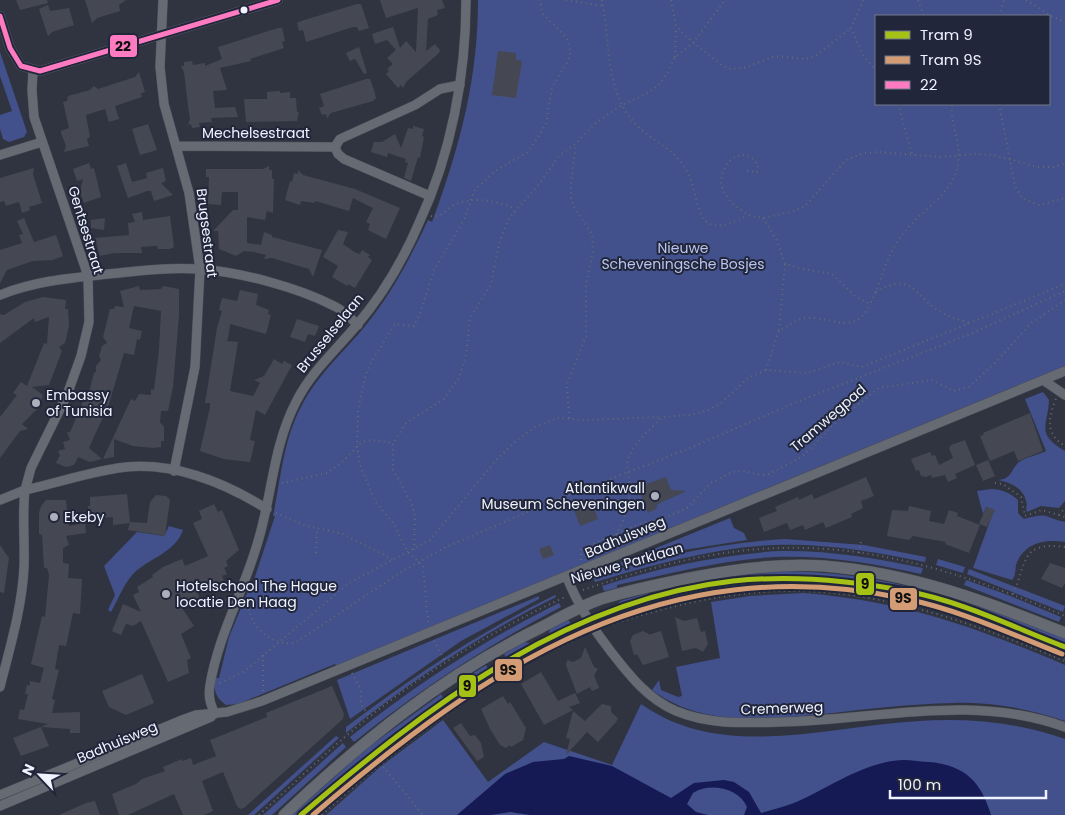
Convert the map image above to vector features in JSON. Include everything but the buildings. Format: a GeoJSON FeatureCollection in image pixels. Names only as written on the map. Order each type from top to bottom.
{"type":"FeatureCollection","features":[{"type":"Feature","properties":{"kind":"main road","name":"Nieuwe Parklaan"},"geometry":{"type":"LineString","coordinates":[[284,815],[364,743],[461,671],[524,636],[602,599],[703,575],[786,565],[823,566],[894,576],[973,597],[1065,634]]}},
{"type":"Feature","properties":{"kind":"street","name":"Brugsestraat"},"geometry":{"type":"LineString","coordinates":[[163,0],[160,67],[164,97],[195,222],[200,269],[196,366],[174,471]]}},
{"type":"Feature","properties":{"kind":"street"},"geometry":{"type":"LineString","coordinates":[[0,16],[10,48],[21,66],[34,71],[59,66],[278,0]]}},
{"type":"Feature","properties":{"kind":"street","name":"Brusselselaan"},"geometry":{"type":"LineString","coordinates":[[215,714],[209,700],[210,684],[225,628],[257,547],[267,509],[280,441],[295,402],[315,372],[358,325],[399,263],[430,196],[447,144],[460,85],[466,38],[466,0]]}},
{"type":"Feature","properties":{"kind":"street","name":"Gentsestraat"},"geometry":{"type":"LineString","coordinates":[[0,687],[18,616],[24,566],[22,514],[25,490],[31,468],[51,431],[81,356],[89,322],[88,276],[34,117],[32,90],[34,71]]}},
{"type":"Feature","properties":{"kind":"street"},"geometry":{"type":"LineString","coordinates":[[430,196],[344,159],[338,154],[335,147],[340,139],[415,105],[440,88],[460,85]]}},
{"type":"Feature","properties":{"kind":"street"},"geometry":{"type":"LineString","coordinates":[[0,155],[42,142]]}},
{"type":"Feature","properties":{"kind":"street","name":"Mechelsestraat"},"geometry":{"type":"LineString","coordinates":[[176,146],[335,147]]}},
{"type":"Feature","properties":{"kind":"street"},"geometry":{"type":"LineString","coordinates":[[0,295],[34,282],[154,269],[200,269],[260,280],[306,295],[334,306],[358,325]]}},
{"type":"Feature","properties":{"kind":"street","name":"Badhuisweg"},"geometry":{"type":"LineString","coordinates":[[0,806],[215,714],[262,701],[1065,371]]}},
{"type":"Feature","properties":{"kind":"street"},"geometry":{"type":"LineString","coordinates":[[1043,380],[1062,394]]}},
{"type":"Feature","properties":{"kind":"street"},"geometry":{"type":"LineString","coordinates":[[0,500],[25,490],[120,468],[152,467],[174,471],[236,490],[267,509]]}},
{"type":"Feature","properties":{"kind":"street","name":"Cremerweg"},"geometry":{"type":"LineString","coordinates":[[566,576],[580,608],[594,630],[635,682],[675,710],[700,719],[729,723],[826,721],[934,709],[983,709],[1041,718],[1065,727]]}},
{"type":"Feature","properties":{"kind":"street","name":"Badhuisweg"},"geometry":{"type":"LineString","coordinates":[[0,795],[182,720],[196,715],[215,714]]}},
{"type":"Feature","properties":{"kind":"path"},"geometry":{"type":"LineString","coordinates":[[446,663],[429,632],[426,581],[420,562],[408,552],[393,523],[375,501],[366,483],[357,444],[361,392],[370,364],[395,324],[414,326],[420,314],[434,270],[465,218],[469,201],[474,191],[488,175],[529,151],[540,137],[547,121],[552,86],[570,56],[569,42],[560,30],[545,19],[542,14],[540,0]]}},
{"type":"Feature","properties":{"kind":"path"},"geometry":{"type":"LineString","coordinates":[[566,0],[603,6]]}},
{"type":"Feature","properties":{"kind":"path"},"geometry":{"type":"LineString","coordinates":[[602,0],[613,76],[622,105],[646,135],[675,155],[684,166],[690,178],[696,206],[706,220],[722,226],[731,224],[748,215]]}},
{"type":"Feature","properties":{"kind":"path"},"geometry":{"type":"LineString","coordinates":[[414,550],[415,516],[411,502],[393,470],[392,455],[394,443],[406,423],[436,405],[449,393],[459,378],[466,355],[470,318],[491,284],[500,240],[515,209],[541,182],[559,156],[576,144],[597,122],[622,105],[644,95],[658,85],[668,72],[675,57],[676,25],[671,0]]}},
{"type":"Feature","properties":{"kind":"path"},"geometry":{"type":"LineString","coordinates":[[675,57],[693,43],[725,0]]}},
{"type":"Feature","properties":{"kind":"path"},"geometry":{"type":"LineString","coordinates":[[676,25],[693,43],[723,66],[737,70],[775,56],[805,59],[814,57],[851,28],[863,0]]}},
{"type":"Feature","properties":{"kind":"path"},"geometry":{"type":"LineString","coordinates":[[918,0],[924,15]]}},
{"type":"Feature","properties":{"kind":"path"},"geometry":{"type":"LineString","coordinates":[[999,15],[1004,0]]}},
{"type":"Feature","properties":{"kind":"path"},"geometry":{"type":"LineString","coordinates":[[1026,0],[1049,15]]}},
{"type":"Feature","properties":{"kind":"path"},"geometry":{"type":"LineString","coordinates":[[1050,15],[1065,22]]}},
{"type":"Feature","properties":{"kind":"path"},"geometry":{"type":"LineString","coordinates":[[851,28],[863,56],[875,69]]}},
{"type":"Feature","properties":{"kind":"path"},"geometry":{"type":"LineString","coordinates":[[898,105],[913,155]]}},
{"type":"Feature","properties":{"kind":"path"},"geometry":{"type":"LineString","coordinates":[[779,330],[798,320],[810,317],[833,323],[854,321],[863,315],[876,292],[885,264],[903,233],[949,188],[959,157],[952,125],[952,105]]}},
{"type":"Feature","properties":{"kind":"path"},"geometry":{"type":"LineString","coordinates":[[999,105],[1015,186],[1022,198],[1039,205],[1065,198]]}},
{"type":"Feature","properties":{"kind":"path"},"geometry":{"type":"LineString","coordinates":[[569,418],[567,384],[586,336],[586,285],[593,251],[592,234],[575,209],[571,199],[576,144]]}},
{"type":"Feature","properties":{"kind":"path"},"geometry":{"type":"LineString","coordinates":[[747,171],[757,172],[758,166],[754,159],[745,155],[733,158],[723,170],[721,185],[729,201],[748,215],[763,218],[791,212],[805,206],[836,170],[853,156],[878,152],[902,156],[959,157],[983,154],[1038,167],[1065,163]]}},
{"type":"Feature","properties":{"kind":"path"},"geometry":{"type":"LineString","coordinates":[[423,213],[435,217],[458,203],[469,201],[486,201],[515,209]]}},
{"type":"Feature","properties":{"kind":"path"},"geometry":{"type":"LineString","coordinates":[[763,218],[776,239],[785,264],[779,330],[766,370]]}},
{"type":"Feature","properties":{"kind":"path"},"geometry":{"type":"LineString","coordinates":[[785,264],[832,274],[856,297],[870,304]]}},
{"type":"Feature","properties":{"kind":"path"},"geometry":{"type":"LineString","coordinates":[[876,292],[890,284],[905,284],[913,287],[940,312],[971,323]]}},
{"type":"Feature","properties":{"kind":"path"},"geometry":{"type":"LineString","coordinates":[[210,684],[233,678],[263,656],[349,583],[430,540],[474,486],[517,440],[548,420],[690,416],[720,404],[748,378],[766,370],[808,373],[840,362],[862,367],[1065,284]]}},
{"type":"Feature","properties":{"kind":"path"},"geometry":{"type":"LineString","coordinates":[[249,592],[248,608],[252,619],[268,638],[279,642],[295,643],[312,630],[328,622],[357,600],[420,562],[514,517],[970,334],[1065,291]]}},
{"type":"Feature","properties":{"kind":"path","name":"Tramwegpad"},"geometry":{"type":"LineString","coordinates":[[583,569],[581,549],[642,523],[662,519],[687,508],[711,483],[732,472],[744,471],[761,475],[769,474],[803,456],[836,422],[879,388],[932,380],[953,391],[969,387],[997,361],[1030,324],[1065,300]]}},
{"type":"Feature","properties":{"kind":"path"},"geometry":{"type":"LineString","coordinates":[[1062,394],[1049,417],[1053,436],[1065,446]]}},
{"type":"Feature","properties":{"kind":"path"},"geometry":{"type":"LineString","coordinates":[[616,535],[631,500],[627,462],[631,452],[662,417]]}},
{"type":"Feature","properties":{"kind":"path"},"geometry":{"type":"LineString","coordinates":[[272,483],[327,473],[342,462],[357,444],[371,440],[394,443]]}},
{"type":"Feature","properties":{"kind":"path"},"geometry":{"type":"LineString","coordinates":[[995,483],[1003,484],[1020,497],[1025,516],[1042,510],[1065,517]]}},
{"type":"Feature","properties":{"kind":"path"},"geometry":{"type":"LineString","coordinates":[[1059,515],[1065,508]]}},
{"type":"Feature","properties":{"kind":"path"},"geometry":{"type":"LineString","coordinates":[[267,509],[317,529],[343,534],[392,559]]}},
{"type":"Feature","properties":{"kind":"path"},"geometry":{"type":"LineString","coordinates":[[316,553],[317,529]]}},
{"type":"Feature","properties":{"kind":"path"},"geometry":{"type":"LineString","coordinates":[[859,554],[861,541]]}},
{"type":"Feature","properties":{"kind":"path"},"geometry":{"type":"LineString","coordinates":[[1013,594],[1023,560],[1030,553],[1039,547],[1065,547]]}},
{"type":"Feature","properties":{"kind":"path","name":"Nieuwe Parklaan"},"geometry":{"type":"LineString","coordinates":[[259,815],[370,717],[446,663],[508,625],[573,593],[664,566],[737,552],[790,548],[859,554],[925,566],[967,577],[1065,616]]}},
{"type":"Feature","properties":{"kind":"path"},"geometry":{"type":"LineString","coordinates":[[322,815],[380,764],[433,724],[500,679],[594,630],[654,612],[732,596],[778,591],[811,591],[878,599],[974,625],[1065,662]]}},
{"type":"Feature","properties":{"kind":"path"},"geometry":{"type":"LineString","coordinates":[[201,600],[222,598],[236,602]]}},
{"type":"Feature","properties":{"kind":"path"},"geometry":{"type":"LineString","coordinates":[[262,701],[263,656]]}},
{"type":"Feature","properties":{"kind":"path"},"geometry":{"type":"LineString","coordinates":[[351,664],[354,679],[361,690],[361,704],[370,717]]}},
{"type":"Feature","properties":{"kind":"path"},"geometry":{"type":"LineString","coordinates":[[380,764],[423,815]]}},
{"type":"Feature","properties":{"kind":"green space","name":"Nieuwe Scheveningsche Bosjes"},"geometry":{"type":"Polygon","coordinates":[[[478,0],[1065,0],[1065,366],[336,666],[335,664],[238,704],[226,705],[216,693],[214,686],[215,678],[219,678],[229,637],[248,591],[250,592],[275,516],[273,516],[287,445],[296,418],[308,394],[323,373],[358,335],[384,301],[415,248],[428,220],[432,222],[460,135],[475,56],[478,0]]]}},
{"type":"Feature","properties":{"kind":"green space"},"geometry":{"type":"Polygon","coordinates":[[[0,52],[27,132],[24,137],[9,142],[3,139],[0,129],[0,115],[12,111],[0,76],[0,52]]]}},
{"type":"Feature","properties":{"kind":"green space"},"geometry":{"type":"Polygon","coordinates":[[[1043,392],[1049,400],[1045,428],[1046,434],[1056,445],[1065,451],[1065,501],[1059,508],[1041,506],[1027,512],[1027,503],[1019,489],[1007,482],[998,480],[1009,476],[1016,465],[1022,460],[1046,451],[1025,399],[1043,392]]]}},
{"type":"Feature","properties":{"kind":"green space"},"geometry":{"type":"Polygon","coordinates":[[[991,489],[1006,492],[1018,500],[1018,513],[1024,519],[1046,516],[1065,522],[1065,542],[1042,542],[1029,547],[1016,565],[1015,575],[1012,580],[973,568],[994,510],[986,507],[983,514],[977,491],[991,489]]]}},
{"type":"Feature","properties":{"kind":"green space"},"geometry":{"type":"Polygon","coordinates":[[[730,518],[734,528],[744,533],[747,540],[677,551],[607,570],[607,568],[730,518]]]}},
{"type":"Feature","properties":{"kind":"green space"},"geometry":{"type":"Polygon","coordinates":[[[169,526],[183,530],[179,538],[168,550],[139,568],[129,578],[111,612],[108,610],[115,595],[104,566],[137,532],[164,536],[169,526]]]}},
{"type":"Feature","properties":{"kind":"green space"},"geometry":{"type":"Polygon","coordinates":[[[785,539],[864,545],[926,557],[925,562],[831,547],[774,545],[706,554],[595,582],[593,577],[640,563],[688,552],[736,544],[785,539]]]}},
{"type":"Feature","properties":{"kind":"green space"},"geometry":{"type":"Polygon","coordinates":[[[779,551],[852,555],[923,568],[921,574],[885,566],[848,561],[811,557],[774,557],[734,561],[695,568],[617,585],[617,588],[604,591],[602,586],[690,563],[734,555],[779,551]]]}},
{"type":"Feature","properties":{"kind":"green space"},"geometry":{"type":"Polygon","coordinates":[[[938,559],[965,567],[963,573],[936,565],[938,559]]]}},
{"type":"Feature","properties":{"kind":"green space"},"geometry":{"type":"Polygon","coordinates":[[[969,569],[1065,606],[1063,612],[967,574],[969,569]]]}},
{"type":"Feature","properties":{"kind":"green space"},"geometry":{"type":"Polygon","coordinates":[[[783,571],[857,577],[927,591],[961,601],[1065,639],[1065,659],[964,620],[895,600],[859,593],[787,588],[729,594],[671,605],[668,592],[671,588],[716,578],[783,571]]]}},
{"type":"Feature","properties":{"kind":"green space"},"geometry":{"type":"Polygon","coordinates":[[[966,580],[1061,617],[1059,622],[964,585],[966,580]]]}},
{"type":"Feature","properties":{"kind":"green space"},"geometry":{"type":"Polygon","coordinates":[[[648,593],[651,596],[654,609],[622,619],[618,605],[620,601],[648,593]]]}},
{"type":"Feature","properties":{"kind":"green space"},"geometry":{"type":"Polygon","coordinates":[[[803,593],[873,602],[937,617],[999,638],[1065,665],[1065,721],[1010,707],[981,703],[905,706],[779,718],[735,718],[713,716],[692,710],[672,702],[652,690],[659,680],[661,690],[678,697],[682,696],[676,667],[720,658],[711,602],[750,596],[803,593]]]}},
{"type":"Feature","properties":{"kind":"green space"},"geometry":{"type":"Polygon","coordinates":[[[555,595],[556,597],[501,626],[422,676],[346,733],[346,727],[421,673],[500,624],[555,595]]]}},
{"type":"Feature","properties":{"kind":"green space"},"geometry":{"type":"Polygon","coordinates":[[[539,596],[539,599],[461,641],[350,719],[337,680],[539,596]]]}},
{"type":"Feature","properties":{"kind":"green space"},"geometry":{"type":"Polygon","coordinates":[[[559,603],[561,607],[454,669],[403,704],[354,742],[350,737],[400,699],[451,664],[504,632],[559,603]]]}},
{"type":"Feature","properties":{"kind":"green space"},"geometry":{"type":"Polygon","coordinates":[[[568,620],[581,634],[556,646],[549,633],[550,628],[568,620]]]}},
{"type":"Feature","properties":{"kind":"green space"},"geometry":{"type":"Polygon","coordinates":[[[524,642],[530,643],[537,656],[513,669],[504,654],[524,642]]]}},
{"type":"Feature","properties":{"kind":"green space"},"geometry":{"type":"Polygon","coordinates":[[[486,665],[495,680],[468,698],[458,683],[486,665]]]}},
{"type":"Feature","properties":{"kind":"green space"},"geometry":{"type":"Polygon","coordinates":[[[441,694],[451,709],[379,762],[319,815],[292,815],[366,749],[441,694]]]}},
{"type":"Feature","properties":{"kind":"green space"},"geometry":{"type":"Polygon","coordinates":[[[641,704],[673,722],[706,732],[741,736],[776,736],[937,720],[993,722],[1047,733],[1065,739],[1065,815],[326,815],[380,767],[443,720],[488,782],[544,742],[612,765],[641,704]]]}},
{"type":"Feature","properties":{"kind":"green space"},"geometry":{"type":"Polygon","coordinates":[[[336,736],[339,738],[254,815],[248,815],[336,736]]]}},
{"type":"Feature","properties":{"kind":"green space"},"geometry":{"type":"Polygon","coordinates":[[[343,743],[346,747],[272,815],[263,815],[343,743]]]}},
{"type":"Feature","properties":{"kind":"shaded area"},"geometry":{"type":"Polygon","coordinates":[[[569,756],[612,766],[671,798],[694,783],[724,780],[734,782],[749,792],[761,813],[794,803],[874,765],[903,760],[930,762],[953,767],[970,778],[982,793],[991,815],[744,815],[747,807],[738,795],[723,789],[707,788],[693,793],[687,804],[696,812],[708,815],[530,815],[510,812],[491,815],[457,815],[505,774],[533,762],[564,759],[569,756]]]}},
{"type":"Feature","properties":{"kind":"tram line","name":"9"},"geometry":{"type":"LineString","coordinates":[[301,815],[397,736],[448,699],[501,665],[555,635],[612,611],[671,592],[733,581],[776,578],[863,584],[926,595],[947,601],[1065,647]]}},
{"type":"Feature","properties":{"kind":"tram line","name":"9S"},"geometry":{"type":"LineString","coordinates":[[313,815],[379,761],[445,711],[514,667],[584,631],[658,605],[736,590],[818,587],[906,599],[946,609],[1062,654]]}},
{"type":"Feature","properties":{"kind":"transit line","name":"22"},"geometry":{"type":"LineString","coordinates":[[0,16],[10,48],[21,66],[40,71],[278,0]]}},
{"type":"Feature","properties":{"kind":"place","name":"Embassy of Tunisia"},"geometry":{"type":"Point","coordinates":[36,403]}},
{"type":"Feature","properties":{"kind":"place","name":"Atlantikwall Museum Scheveningen"},"geometry":{"type":"Point","coordinates":[655,496]}},
{"type":"Feature","properties":{"kind":"place","name":"Ekeby"},"geometry":{"type":"Point","coordinates":[54,517]}},
{"type":"Feature","properties":{"kind":"place","name":"Hotelschool The Hague locatie Den Haag"},"geometry":{"type":"Point","coordinates":[166,594]}}]}
